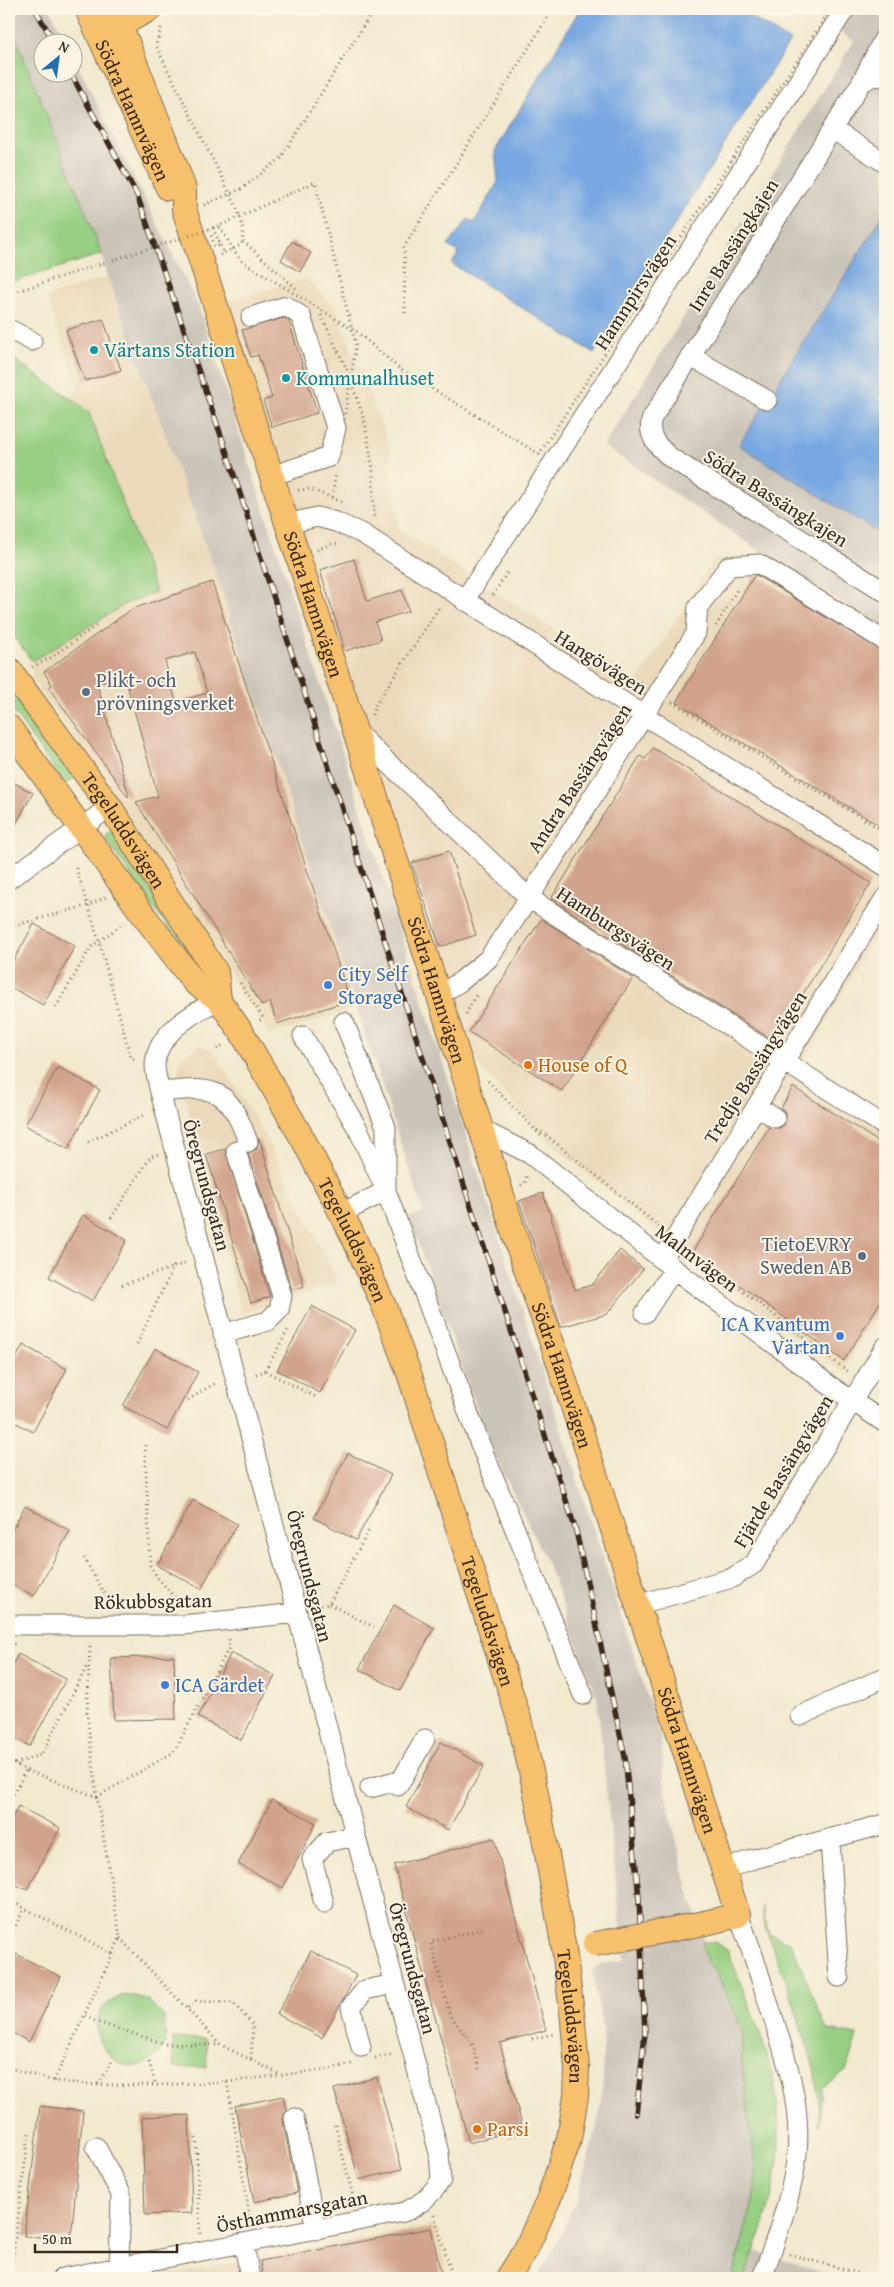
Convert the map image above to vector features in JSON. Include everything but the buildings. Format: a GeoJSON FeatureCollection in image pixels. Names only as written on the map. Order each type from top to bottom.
{"type":"FeatureCollection","features":[{"type":"Feature","properties":{"kind":"main road"},"geometry":{"type":"LineString","coordinates":[[104,15],[150,9]]}},
{"type":"Feature","properties":{"kind":"main road","name":"Södra Hamnvägen"},"geometry":{"type":"LineString","coordinates":[[104,15],[193,208],[287,524],[362,723],[438,996],[738,1916]]}},
{"type":"Feature","properties":{"kind":"main road","name":"Tegeluddsvägen"},"geometry":{"type":"LineString","coordinates":[[19,669],[216,972],[219,1000]]}},
{"type":"Feature","properties":{"kind":"main road","name":"Tegeluddsvägen"},"geometry":{"type":"LineString","coordinates":[[9,727],[139,910],[194,982],[219,1000],[242,1033],[299,1132],[342,1213],[384,1306],[410,1376],[519,1719],[536,1793],[564,1949],[577,2068],[572,2122],[564,2157],[549,2198],[526,2249],[508,2278]]}},
{"type":"Feature","properties":{"kind":"main road"},"geometry":{"type":"LineString","coordinates":[[564,1949],[738,1916]]}},
{"type":"Feature","properties":{"kind":"street","name":"Hamnpirsvägen"},"geometry":{"type":"LineString","coordinates":[[456,596],[845,9]]}},
{"type":"Feature","properties":{"kind":"street","name":"Inre Bassängkajen"},"geometry":{"type":"LineString","coordinates":[[650,434],[652,418],[861,83],[885,36]]}},
{"type":"Feature","properties":{"kind":"street"},"geometry":{"type":"LineString","coordinates":[[861,83],[871,77],[885,76]]}},
{"type":"Feature","properties":{"kind":"street"},"geometry":{"type":"LineString","coordinates":[[832,129],[885,163]]}},
{"type":"Feature","properties":{"kind":"street"},"geometry":{"type":"LineString","coordinates":[[251,317],[286,306],[301,316],[336,428],[329,457],[272,476]]}},
{"type":"Feature","properties":{"kind":"street"},"geometry":{"type":"LineString","coordinates":[[9,329],[32,340]]}},
{"type":"Feature","properties":{"kind":"street"},"geometry":{"type":"LineString","coordinates":[[690,356],[767,400]]}},
{"type":"Feature","properties":{"kind":"street","name":"Södra Bassängkajen"},"geometry":{"type":"LineString","coordinates":[[650,434],[660,448],[671,458],[885,592]]}},
{"type":"Feature","properties":{"kind":"street","name":"Hangövägen"},"geometry":{"type":"LineString","coordinates":[[287,524],[317,517],[336,522],[363,534],[456,596],[885,866]]}},
{"type":"Feature","properties":{"kind":"street","name":"Andra Bassängvägen"},"geometry":{"type":"LineString","coordinates":[[438,996],[461,981],[488,959],[529,898],[696,633],[698,607],[729,566],[759,564],[885,641]]}},
{"type":"Feature","properties":{"kind":"street","name":"Hamburgsvägen"},"geometry":{"type":"LineString","coordinates":[[362,723],[529,898],[885,1126]]}},
{"type":"Feature","properties":{"kind":"street"},"geometry":{"type":"LineString","coordinates":[[9,879],[110,807]]}},
{"type":"Feature","properties":{"kind":"street","name":"Tredje Bassängvägen"},"geometry":{"type":"LineString","coordinates":[[645,1312],[668,1264],[675,1239],[885,898]]}},
{"type":"Feature","properties":{"kind":"street"},"geometry":{"type":"LineString","coordinates":[[155,1066],[157,1053],[168,1036],[198,1012],[219,1000]]}},
{"type":"Feature","properties":{"kind":"street"},"geometry":{"type":"LineString","coordinates":[[344,1022],[386,1127],[386,1191]]}},
{"type":"Feature","properties":{"kind":"street"},"geometry":{"type":"LineString","coordinates":[[303,1036],[359,1131],[386,1191],[480,1444],[583,1695]]}},
{"type":"Feature","properties":{"kind":"street","name":"Öregrundsgatan"},"geometry":{"type":"LineString","coordinates":[[155,1066],[174,1151],[440,2159],[441,2180],[431,2194]]}},
{"type":"Feature","properties":{"kind":"street"},"geometry":{"type":"LineString","coordinates":[[160,1092],[197,1088],[218,1093],[234,1108],[242,1146],[282,1296],[279,1310],[268,1321],[223,1334]]}},
{"type":"Feature","properties":{"kind":"street"},"geometry":{"type":"LineString","coordinates":[[757,1106],[775,1118]]}},
{"type":"Feature","properties":{"kind":"street","name":"Malmvägen"},"geometry":{"type":"LineString","coordinates":[[482,1130],[530,1154],[668,1264],[852,1401],[885,1423]]}},
{"type":"Feature","properties":{"kind":"street"},"geometry":{"type":"LineString","coordinates":[[342,1213],[386,1191]]}},
{"type":"Feature","properties":{"kind":"street","name":"Fjärde Bassängvägen"},"geometry":{"type":"LineString","coordinates":[[637,1605],[732,1578],[754,1564],[885,1347]]}},
{"type":"Feature","properties":{"kind":"street","name":"Rökubbsgatan"},"geometry":{"type":"LineString","coordinates":[[9,1625],[183,1625],[297,1613]]}},
{"type":"Feature","properties":{"kind":"street"},"geometry":{"type":"LineString","coordinates":[[800,1716],[885,1677]]}},
{"type":"Feature","properties":{"kind":"street"},"geometry":{"type":"LineString","coordinates":[[370,1788],[392,1782],[398,1786],[425,1739]]}},
{"type":"Feature","properties":{"kind":"street"},"geometry":{"type":"LineString","coordinates":[[723,1870],[750,1860],[885,1824]]}},
{"type":"Feature","properties":{"kind":"street"},"geometry":{"type":"LineString","coordinates":[[324,1903],[312,1859],[327,1842],[355,1836]]}},
{"type":"Feature","properties":{"kind":"street"},"geometry":{"type":"LineString","coordinates":[[830,1839],[838,1977]]}},
{"type":"Feature","properties":{"kind":"street","name":"Södra Hamnvägen"},"geometry":{"type":"LineString","coordinates":[[738,1916],[755,1959],[781,2041],[794,2091],[796,2115],[797,2153],[791,2188],[762,2278]]}},
{"type":"Feature","properties":{"kind":"street"},"geometry":{"type":"LineString","coordinates":[[362,2056],[351,2007],[365,1990],[394,1984]]}},
{"type":"Feature","properties":{"kind":"street"},"geometry":{"type":"LineString","coordinates":[[294,2118],[316,2230]]}},
{"type":"Feature","properties":{"kind":"street"},"geometry":{"type":"LineString","coordinates":[[96,2147],[121,2194],[119,2267]]}},
{"type":"Feature","properties":{"kind":"street","name":"Östhammarsgatan"},"geometry":{"type":"LineString","coordinates":[[62,2278],[404,2212],[416,2207],[431,2194]]}},
{"type":"Feature","properties":{"kind":"street"},"geometry":{"type":"LineString","coordinates":[[249,2243],[250,2278]]}},
{"type":"Feature","properties":{"kind":"path"},"geometry":{"type":"LineString","coordinates":[[193,208],[230,195],[243,188],[281,158],[374,9]]}},
{"type":"Feature","properties":{"kind":"path"},"geometry":{"type":"LineString","coordinates":[[405,313],[404,247],[553,9]]}},
{"type":"Feature","properties":{"kind":"path"},"geometry":{"type":"LineString","coordinates":[[219,226],[240,260],[357,332],[400,369],[539,454],[831,9]]}},
{"type":"Feature","properties":{"kind":"path"},"geometry":{"type":"LineString","coordinates":[[156,38],[161,56],[237,209],[243,241],[239,248],[224,253],[222,248]]}},
{"type":"Feature","properties":{"kind":"path"},"geometry":{"type":"LineString","coordinates":[[9,294],[219,226],[315,182],[356,345],[344,419]]}},
{"type":"Feature","properties":{"kind":"path"},"geometry":{"type":"LineString","coordinates":[[211,235],[215,247],[220,245],[213,228]]}},
{"type":"Feature","properties":{"kind":"path"},"geometry":{"type":"LineString","coordinates":[[715,626],[739,586]]}},
{"type":"Feature","properties":{"kind":"path"},"geometry":{"type":"LineString","coordinates":[[362,723],[456,596]]}},
{"type":"Feature","properties":{"kind":"path"},"geometry":{"type":"LineString","coordinates":[[19,669],[50,658],[97,625]]}},
{"type":"Feature","properties":{"kind":"path"},"geometry":{"type":"LineString","coordinates":[[664,728],[672,713],[670,707],[672,700]]}},
{"type":"Feature","properties":{"kind":"path"},"geometry":{"type":"LineString","coordinates":[[76,868],[89,905],[131,1058],[155,1066]]}},
{"type":"Feature","properties":{"kind":"path"},"geometry":{"type":"LineString","coordinates":[[9,927],[89,905],[106,896]]}},
{"type":"Feature","properties":{"kind":"path"},"geometry":{"type":"LineString","coordinates":[[56,1007],[91,947],[125,923]]}},
{"type":"Feature","properties":{"kind":"path"},"geometry":{"type":"LineString","coordinates":[[488,1080],[534,1129],[546,1136],[675,1239],[864,1382]]}},
{"type":"Feature","properties":{"kind":"path"},"geometry":{"type":"LineString","coordinates":[[88,1142],[146,1114]]}},
{"type":"Feature","properties":{"kind":"path"},"geometry":{"type":"LineString","coordinates":[[111,1218],[151,1156],[174,1151]]}},
{"type":"Feature","properties":{"kind":"path"},"geometry":{"type":"LineString","coordinates":[[122,1285],[185,1263]]}},
{"type":"Feature","properties":{"kind":"path"},"geometry":{"type":"LineString","coordinates":[[137,1344],[174,1266]]}},
{"type":"Feature","properties":{"kind":"path"},"geometry":{"type":"LineString","coordinates":[[256,1374],[265,1371],[288,1328]]}},
{"type":"Feature","properties":{"kind":"path"},"geometry":{"type":"LineString","coordinates":[[265,1371],[318,1398]]}},
{"type":"Feature","properties":{"kind":"path"},"geometry":{"type":"LineString","coordinates":[[188,1400],[217,1382]]}},
{"type":"Feature","properties":{"kind":"path"},"geometry":{"type":"LineString","coordinates":[[885,1385],[878,1390],[885,1398]]}},
{"type":"Feature","properties":{"kind":"path"},"geometry":{"type":"LineString","coordinates":[[145,1445],[150,1565],[178,1601],[179,1606]]}},
{"type":"Feature","properties":{"kind":"path"},"geometry":{"type":"LineString","coordinates":[[329,1604],[369,1530]]}},
{"type":"Feature","properties":{"kind":"path"},"geometry":{"type":"LineString","coordinates":[[84,1558],[106,1596],[105,1606]]}},
{"type":"Feature","properties":{"kind":"path"},"geometry":{"type":"LineString","coordinates":[[316,1607],[329,1604],[374,1627]]}},
{"type":"Feature","properties":{"kind":"path"},"geometry":{"type":"LineString","coordinates":[[54,2081],[120,1938],[97,1797],[88,1714],[90,1625]]}},
{"type":"Feature","properties":{"kind":"path"},"geometry":{"type":"LineString","coordinates":[[97,1797],[174,1752],[230,1646]]}},
{"type":"Feature","properties":{"kind":"path"},"geometry":{"type":"LineString","coordinates":[[15,1764],[42,1754],[89,1661]]}},
{"type":"Feature","properties":{"kind":"path"},"geometry":{"type":"LineString","coordinates":[[9,1761],[26,1770],[97,1797]]}},
{"type":"Feature","properties":{"kind":"path"},"geometry":{"type":"LineString","coordinates":[[9,1803],[26,1770]]}},
{"type":"Feature","properties":{"kind":"path"},"geometry":{"type":"LineString","coordinates":[[9,1900],[113,1954]]}},
{"type":"Feature","properties":{"kind":"path"},"geometry":{"type":"LineString","coordinates":[[9,1939],[24,1909]]}},
{"type":"Feature","properties":{"kind":"path"},"geometry":{"type":"LineString","coordinates":[[479,2069],[472,2043],[450,2016],[431,1942],[486,1928]]}},
{"type":"Feature","properties":{"kind":"path"},"geometry":{"type":"LineString","coordinates":[[120,1938],[188,2008],[220,2045]]}},
{"type":"Feature","properties":{"kind":"path"},"geometry":{"type":"LineString","coordinates":[[188,2008],[196,2001],[233,2003],[253,2024],[251,2059]]}},
{"type":"Feature","properties":{"kind":"path"},"geometry":{"type":"LineString","coordinates":[[85,2016],[97,2022],[166,2044],[220,2045],[280,2074]]}},
{"type":"Feature","properties":{"kind":"path"},"geometry":{"type":"LineString","coordinates":[[532,2039],[555,2033]]}},
{"type":"Feature","properties":{"kind":"path"},"geometry":{"type":"LineString","coordinates":[[9,2068],[54,2081],[98,2085],[226,2082],[323,2070],[362,2056],[412,2050]]}},
{"type":"Feature","properties":{"kind":"path"},"geometry":{"type":"LineString","coordinates":[[98,2085],[113,2060]]}},
{"type":"Feature","properties":{"kind":"path"},"geometry":{"type":"LineString","coordinates":[[149,2062],[156,2084]]}},
{"type":"Feature","properties":{"kind":"path"},"geometry":{"type":"LineString","coordinates":[[226,2082],[249,2243]]}},
{"type":"Feature","properties":{"kind":"path"},"geometry":{"type":"LineString","coordinates":[[335,2125],[359,2221]]}},
{"type":"Feature","properties":{"kind":"path"},"geometry":{"type":"LineString","coordinates":[[10,2278],[29,2133]]}},
{"type":"Feature","properties":{"kind":"path"},"geometry":{"type":"LineString","coordinates":[[196,2138],[201,2252]]}},
{"type":"Feature","properties":{"kind":"path"},"geometry":{"type":"LineString","coordinates":[[431,2194],[454,2278]]}},
{"type":"Feature","properties":{"kind":"path"},"geometry":{"type":"LineString","coordinates":[[772,2248],[875,2278]]}},
{"type":"Feature","properties":{"kind":"shaded area"},"geometry":{"type":"Polygon","coordinates":[[[9,9],[50,9],[61,32],[32,32],[32,79],[9,21],[9,9]]]}},
{"type":"Feature","properties":{"kind":"shaded area"},"geometry":{"type":"Polygon","coordinates":[[[816,9],[885,9],[885,212],[739,445],[885,537],[885,628],[766,555],[604,446],[854,41],[813,14],[816,9]]]}},
{"type":"Feature","properties":{"kind":"shaded area"},"geometry":{"type":"Polygon","coordinates":[[[82,74],[198,305],[661,1739],[665,1792],[687,1885],[704,1942],[716,1942],[728,1951],[754,2019],[756,2177],[753,2202],[742,2247],[839,2278],[537,2278],[558,2241],[577,2198],[599,2118],[603,2081],[603,2029],[592,1973],[595,1967],[624,1960],[597,1698],[548,1565],[489,1443],[409,1217],[423,1212],[217,577],[108,277],[102,254],[33,82],[82,82],[82,74]]]}},
{"type":"Feature","properties":{"kind":"shaded area"},"geometry":{"type":"Polygon","coordinates":[[[108,277],[217,577],[357,1007],[270,1035],[104,781],[32,678],[32,661],[127,603],[155,592],[89,413],[73,399],[78,385],[46,297],[108,277]]]}},
{"type":"Feature","properties":{"kind":"shaded area"},"geometry":{"type":"Polygon","coordinates":[[[306,279],[335,307],[391,449],[391,475],[399,530],[637,683],[714,559],[766,555],[885,628],[885,917],[805,1060],[885,1112],[885,1302],[843,1372],[689,1257],[549,1142],[479,1066],[223,302],[306,279]]]}},
{"type":"Feature","properties":{"kind":"shaded area"},"geometry":{"type":"Polygon","coordinates":[[[200,1045],[213,1050],[263,1132],[338,1282],[242,1314],[178,1071],[183,1056],[200,1045]]]}},
{"type":"Feature","properties":{"kind":"shaded area"},"geometry":{"type":"Polygon","coordinates":[[[436,2226],[449,2278],[151,2278],[420,2227],[436,2226]]]}},
{"type":"Feature","properties":{"kind":"green space"},"geometry":{"type":"Polygon","coordinates":[[[9,21],[102,254],[9,283],[9,21]]]}},
{"type":"Feature","properties":{"kind":"green space"},"geometry":{"type":"Polygon","coordinates":[[[9,355],[89,413],[156,592],[127,603],[32,661],[9,630],[9,355]]]}},
{"type":"Feature","properties":{"kind":"green space"},"geometry":{"type":"Polygon","coordinates":[[[9,685],[76,777],[65,784],[9,706],[9,685]]]}},
{"type":"Feature","properties":{"kind":"green space"},"geometry":{"type":"Polygon","coordinates":[[[112,830],[205,975],[203,978],[106,840],[105,835],[112,830]]]}},
{"type":"Feature","properties":{"kind":"green space"},"geometry":{"type":"Polygon","coordinates":[[[762,1906],[769,1934],[791,1943],[827,2030],[857,2035],[846,2071],[822,2088],[819,2125],[819,2103],[814,2068],[787,1983],[765,1928],[762,1906]]]}},
{"type":"Feature","properties":{"kind":"green space"},"geometry":{"type":"Polygon","coordinates":[[[702,1942],[716,1942],[728,1951],[762,2039],[776,2096],[779,2125],[778,2157],[773,2191],[764,2224],[744,2278],[732,2278],[753,2202],[756,2177],[742,2065],[742,2029],[715,1970],[707,1961],[702,1942]]]}},
{"type":"Feature","properties":{"kind":"green space"},"geometry":{"type":"Polygon","coordinates":[[[125,1994],[147,1999],[164,2016],[166,2044],[152,2060],[137,2066],[125,2065],[114,2059],[105,2050],[99,2039],[97,2027],[99,2015],[107,2004],[125,1994]]]}},
{"type":"Feature","properties":{"kind":"green space"},"geometry":{"type":"Polygon","coordinates":[[[173,2038],[206,2039],[207,2067],[173,2067],[173,2038]]]}},
{"type":"Feature","properties":{"kind":"water"},"geometry":{"type":"Polygon","coordinates":[[[580,9],[737,9],[790,41],[594,353],[452,264],[459,252],[448,246],[468,219],[474,223],[498,182],[495,151],[580,9]]]}},
{"type":"Feature","properties":{"kind":"water"},"geometry":{"type":"Polygon","coordinates":[[[885,212],[885,537],[739,445],[885,212]]]}},
{"type":"Feature","properties":{"kind":"railway"},"geometry":{"type":"LineString","coordinates":[[35,9],[48,32]]}},
{"type":"Feature","properties":{"kind":"railway"},"geometry":{"type":"LineString","coordinates":[[75,82],[137,195],[224,444],[576,1531],[625,1757],[639,1898],[645,2033],[636,2114]]}},
{"type":"Feature","properties":{"kind":"place","name":"Värtans Station"},"geometry":{"type":"Point","coordinates":[94,350]}},
{"type":"Feature","properties":{"kind":"place","name":"Kommunalhuset"},"geometry":{"type":"Point","coordinates":[286,378]}},
{"type":"Feature","properties":{"kind":"place","name":"Plikt- och prövningsverket"},"geometry":{"type":"Point","coordinates":[86,692]}},
{"type":"Feature","properties":{"kind":"place","name":"City Self Storage"},"geometry":{"type":"Point","coordinates":[328,985]}},
{"type":"Feature","properties":{"kind":"place","name":"House of Q"},"geometry":{"type":"Point","coordinates":[528,1065]}},
{"type":"Feature","properties":{"kind":"place","name":"TietoEVRY Sweden AB"},"geometry":{"type":"Point","coordinates":[862,1256]}},
{"type":"Feature","properties":{"kind":"place","name":"ICA Kvantum Värtan"},"geometry":{"type":"Point","coordinates":[840,1336]}},
{"type":"Feature","properties":{"kind":"place","name":"ICA Gärdet"},"geometry":{"type":"Point","coordinates":[165,1685]}},
{"type":"Feature","properties":{"kind":"place","name":"Parsi"},"geometry":{"type":"Point","coordinates":[477,2129]}}]}
